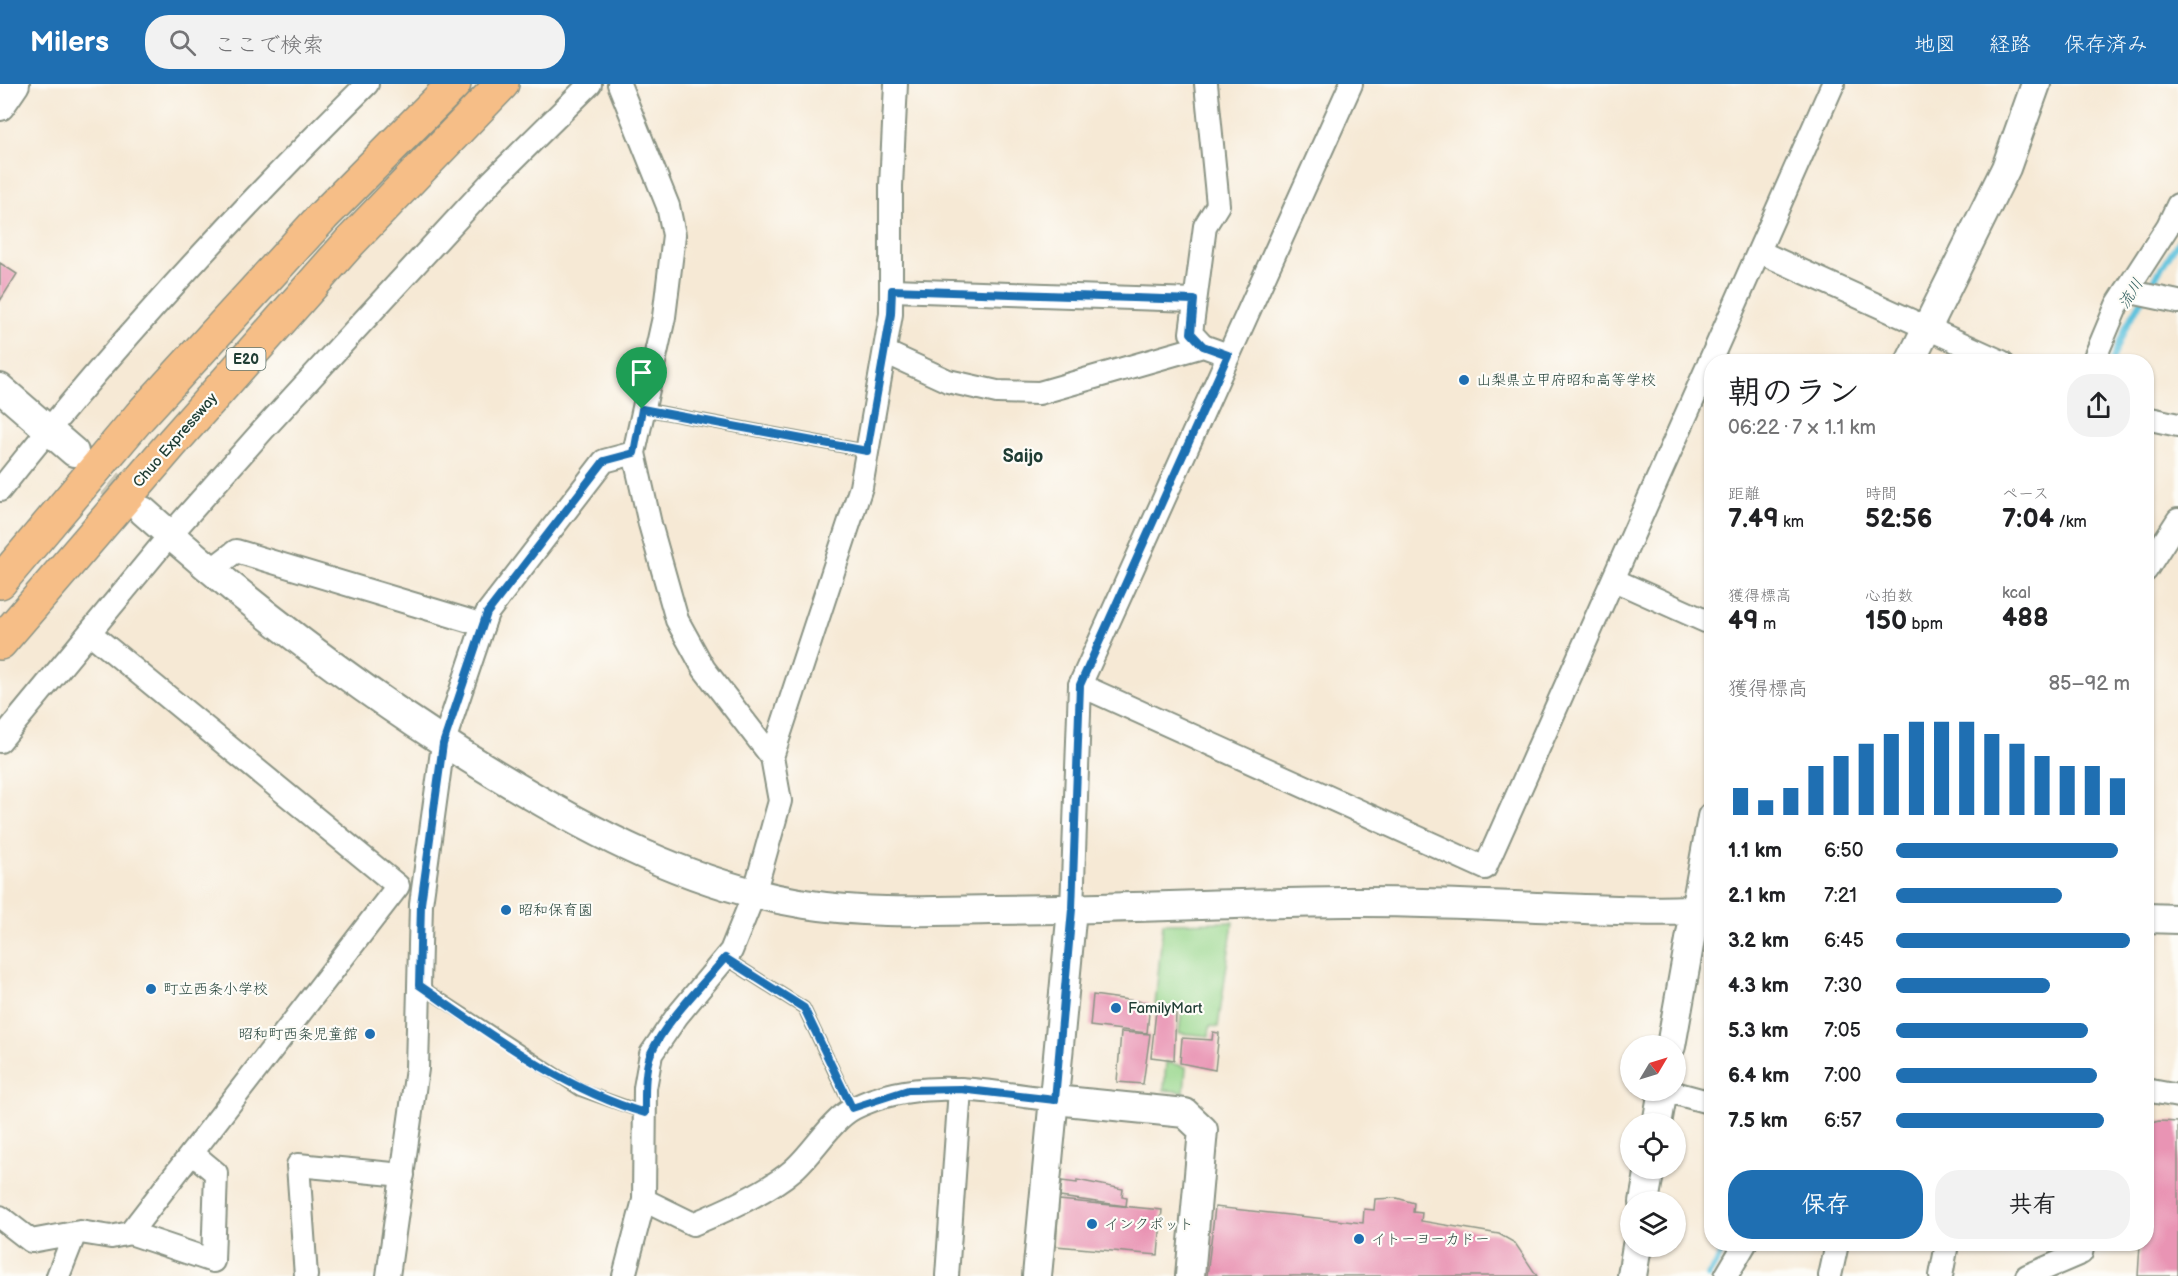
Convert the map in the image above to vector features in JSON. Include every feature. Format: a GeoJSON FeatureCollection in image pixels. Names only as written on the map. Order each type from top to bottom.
{"type":"FeatureCollection","features":[{"type":"Feature","properties":{"kind":"highway","name":"E20"},"geometry":{"type":"LineString","coordinates":[[0,582],[140,416],[291,250],[454,84]]}},
{"type":"Feature","properties":{"kind":"highway","name":"Chuo Expressway"},"geometry":{"type":"LineString","coordinates":[[0,643],[172,443],[350,242],[502,84]]}},
{"type":"Feature","properties":{"kind":"street"},"geometry":{"type":"LineString","coordinates":[[0,106],[15,84]]}},
{"type":"Feature","properties":{"kind":"street"},"geometry":{"type":"LineString","coordinates":[[0,490],[48,430],[264,186],[367,84]]}},
{"type":"Feature","properties":{"kind":"street"},"geometry":{"type":"LineString","coordinates":[[0,741],[170,535],[262,430],[433,245],[590,84]]}},
{"type":"Feature","properties":{"kind":"street"},"geometry":{"type":"LineString","coordinates":[[620,84],[668,206],[674,235],[664,317],[634,453],[650,524],[677,620],[705,669],[772,757],[780,801],[754,894],[731,951],[677,1016],[651,1054],[645,1088],[644,1200],[624,1276]]}},
{"type":"Feature","properties":{"kind":"street"},"geometry":{"type":"LineString","coordinates":[[772,757],[861,487],[891,314],[891,186],[896,84]]}},
{"type":"Feature","properties":{"kind":"street"},"geometry":{"type":"LineString","coordinates":[[1206,84],[1218,205],[1205,226],[1191,333],[1203,346],[1228,355]]}},
{"type":"Feature","properties":{"kind":"street"},"geometry":{"type":"LineString","coordinates":[[1037,1276],[1072,909],[1080,685],[1351,84]]}},
{"type":"Feature","properties":{"kind":"street"},"geometry":{"type":"LineString","coordinates":[[1715,354],[1833,84]]}},
{"type":"Feature","properties":{"kind":"street"},"geometry":{"type":"LineString","coordinates":[[1914,354],[2006,168],[2036,84]]}},
{"type":"Feature","properties":{"kind":"street"},"geometry":{"type":"LineString","coordinates":[[2096,354],[2116,305],[2168,226],[2178,205]]}},
{"type":"Feature","properties":{"kind":"street"},"geometry":{"type":"LineString","coordinates":[[1760,252],[1984,354]]}},
{"type":"Feature","properties":{"kind":"street"},"geometry":{"type":"LineString","coordinates":[[892,290],[1194,300]]}},
{"type":"Feature","properties":{"kind":"street"},"geometry":{"type":"LineString","coordinates":[[2126,291],[2178,302]]}},
{"type":"Feature","properties":{"kind":"street"},"geometry":{"type":"LineString","coordinates":[[885,352],[948,381],[997,392],[1039,393],[1203,346]]}},
{"type":"Feature","properties":{"kind":"street"},"geometry":{"type":"LineString","coordinates":[[1080,685],[1485,868],[1704,378]]}},
{"type":"Feature","properties":{"kind":"street"},"geometry":{"type":"LineString","coordinates":[[0,388],[74,452]]}},
{"type":"Feature","properties":{"kind":"street"},"geometry":{"type":"LineString","coordinates":[[2154,420],[2178,425]]}},
{"type":"Feature","properties":{"kind":"street"},"geometry":{"type":"LineString","coordinates":[[388,1276],[417,1069],[421,904],[443,744],[487,613],[604,461],[634,453]]}},
{"type":"Feature","properties":{"kind":"street"},"geometry":{"type":"LineString","coordinates":[[143,511],[211,570],[329,663],[443,744],[556,812],[628,850],[689,874],[754,894],[807,905],[866,910],[1072,909],[1351,902],[1704,909],[1674,1035]]}},
{"type":"Feature","properties":{"kind":"street"},"geometry":{"type":"LineString","coordinates":[[2154,558],[2178,520]]}},
{"type":"Feature","properties":{"kind":"street"},"geometry":{"type":"LineString","coordinates":[[211,570],[236,551],[483,625]]}},
{"type":"Feature","properties":{"kind":"street"},"geometry":{"type":"LineString","coordinates":[[1614,580],[1704,620]]}},
{"type":"Feature","properties":{"kind":"street"},"geometry":{"type":"LineString","coordinates":[[90,633],[398,885],[130,1233]]}},
{"type":"Feature","properties":{"kind":"street"},"geometry":{"type":"LineString","coordinates":[[2154,918],[2178,919]]}},
{"type":"Feature","properties":{"kind":"street"},"geometry":{"type":"LineString","coordinates":[[947,1276],[960,1089]]}},
{"type":"Feature","properties":{"kind":"street"},"geometry":{"type":"LineString","coordinates":[[644,1200],[693,1224],[726,1211],[793,1171],[852,1108],[908,1090],[960,1089],[1185,1113],[1203,1130],[1190,1276]]}},
{"type":"Feature","properties":{"kind":"street"},"geometry":{"type":"LineString","coordinates":[[2154,1092],[2178,1096]]}},
{"type":"Feature","properties":{"kind":"street"},"geometry":{"type":"LineString","coordinates":[[1686,1096],[1704,1101]]}},
{"type":"Feature","properties":{"kind":"street"},"geometry":{"type":"LineString","coordinates":[[0,1217],[31,1241],[75,1233],[111,1237],[130,1233],[213,1261],[216,1173],[192,1153]]}},
{"type":"Feature","properties":{"kind":"street"},"geometry":{"type":"LineString","coordinates":[[306,1276],[298,1165],[403,1175]]}},
{"type":"Feature","properties":{"kind":"street"},"geometry":{"type":"LineString","coordinates":[[58,1276],[75,1233]]}},
{"type":"Feature","properties":{"kind":"street"},"geometry":{"type":"LineString","coordinates":[[1726,1276],[1741,1251]]}},
{"type":"Feature","properties":{"kind":"street"},"geometry":{"type":"LineString","coordinates":[[1830,1276],[1835,1251]]}},
{"type":"Feature","properties":{"kind":"street"},"geometry":{"type":"LineString","coordinates":[[1941,1276],[1946,1251]]}},
{"type":"Feature","properties":{"kind":"street"},"geometry":{"type":"LineString","coordinates":[[2027,1276],[2081,1251]]}},
{"type":"Feature","properties":{"kind":"street"},"geometry":{"type":"LineString","coordinates":[[1632,1276],[1635,1257]]}},
{"type":"Feature","properties":{"kind":"lane"},"geometry":{"type":"LineString","coordinates":[[642,409],[867,451]]}},
{"type":"Feature","properties":{"kind":"lane"},"geometry":{"type":"LineString","coordinates":[[725,958],[804,1008],[852,1108]]}},
{"type":"Feature","properties":{"kind":"lane"},"geometry":{"type":"LineString","coordinates":[[419,985],[580,1090],[645,1113]]}},
{"type":"Feature","properties":{"kind":"green space"},"geometry":{"type":"Polygon","coordinates":[[[1233,922],[1218,1027],[1210,1026],[1209,1036],[1179,1033],[1182,1009],[1155,1006],[1163,923],[1233,922]]]}},
{"type":"Feature","properties":{"kind":"green space"},"geometry":{"type":"Polygon","coordinates":[[[1166,1062],[1186,1067],[1184,1092],[1164,1090],[1166,1062]]]}},
{"type":"Feature","properties":{"kind":"building"},"geometry":{"type":"Polygon","coordinates":[[[0,263],[17,274],[0,301],[0,263]]]}},
{"type":"Feature","properties":{"kind":"building"},"geometry":{"type":"Polygon","coordinates":[[[1093,995],[1150,1003],[1147,1033],[1090,1026],[1093,995]]]}},
{"type":"Feature","properties":{"kind":"building"},"geometry":{"type":"Polygon","coordinates":[[[1156,1011],[1176,1013],[1174,1060],[1151,1057],[1156,1011]]]}},
{"type":"Feature","properties":{"kind":"building"},"geometry":{"type":"Polygon","coordinates":[[[1121,1032],[1150,1034],[1143,1084],[1117,1082],[1121,1032]]]}},
{"type":"Feature","properties":{"kind":"building"},"geometry":{"type":"Polygon","coordinates":[[[1213,1032],[1219,1033],[1215,1070],[1180,1063],[1182,1038],[1212,1040],[1213,1032]]]}},
{"type":"Feature","properties":{"kind":"building"},"geometry":{"type":"Polygon","coordinates":[[[2154,1122],[2178,1122],[2178,1276],[2138,1276],[2140,1251],[2154,1251],[2154,1122]]]}},
{"type":"Feature","properties":{"kind":"building"},"geometry":{"type":"Polygon","coordinates":[[[1077,1180],[1123,1189],[1122,1197],[1127,1198],[1126,1206],[1060,1197],[1062,1181],[1077,1183],[1077,1180]]]}},
{"type":"Feature","properties":{"kind":"building","name":"イトーヨーカドー"},"geometry":{"type":"Polygon","coordinates":[[[1397,1198],[1414,1203],[1413,1212],[1422,1213],[1421,1221],[1499,1234],[1515,1243],[1537,1276],[1207,1276],[1215,1207],[1363,1223],[1364,1209],[1374,1210],[1375,1199],[1397,1198]]]}},
{"type":"Feature","properties":{"kind":"building"},"geometry":{"type":"Polygon","coordinates":[[[1059,1200],[1162,1210],[1158,1255],[1056,1246],[1059,1200]]]}},
{"type":"Feature","properties":{"kind":"waterway","name":"流川"},"geometry":{"type":"LineString","coordinates":[[2148,289],[2178,242]]}},
{"type":"Feature","properties":{"kind":"waterway","name":"流川"},"geometry":{"type":"LineString","coordinates":[[2114,354],[2127,325],[2143,298]]}},
{"type":"Feature","properties":{"kind":"waterway","name":"流川"},"geometry":{"type":"LineString","coordinates":[[1708,1276],[1724,1251]]}},
{"type":"Feature","properties":{"kind":"tunnel"},"geometry":{"type":"LineString","coordinates":[[78,456],[143,511]]}},
{"type":"Feature","properties":{"kind":"place","name":"山梨県立甲府昭和高等学校"},"geometry":{"type":"Point","coordinates":[1464,380]}},
{"type":"Feature","properties":{"kind":"place","name":"昭和保育園"},"geometry":{"type":"Point","coordinates":[506,910]}},
{"type":"Feature","properties":{"kind":"place","name":"町立西条小学校"},"geometry":{"type":"Point","coordinates":[151,989]}},
{"type":"Feature","properties":{"kind":"place","name":"FamilyMart"},"geometry":{"type":"Point","coordinates":[1116,1008]}},
{"type":"Feature","properties":{"kind":"place","name":"昭和町西条児童館"},"geometry":{"type":"Point","coordinates":[370,1034]}},
{"type":"Feature","properties":{"kind":"place","name":"インクポット"},"geometry":{"type":"Point","coordinates":[1092,1224]}},
{"type":"Feature","properties":{"kind":"place","name":"イトーヨーカドー"},"geometry":{"type":"Point","coordinates":[1359,1239]}},
{"type":"Feature","properties":{"kind":"district","name":"Saijo"},"geometry":{"type":"Point","coordinates":[1023,456]}},
{"type":"Feature","properties":{"kind":"route"},"geometry":{"type":"LineString","coordinates":[[892,290],[1194,300],[1191,333],[1203,346],[1228,355],[1080,685],[1072,909],[1055,1100],[960,1089],[908,1090],[852,1108],[804,1008],[725,958],[677,1016],[651,1054],[645,1088],[645,1113],[580,1090],[419,985],[421,904],[443,744],[487,613],[604,461],[634,453],[642,409],[867,451],[891,314],[892,290]]}}]}
